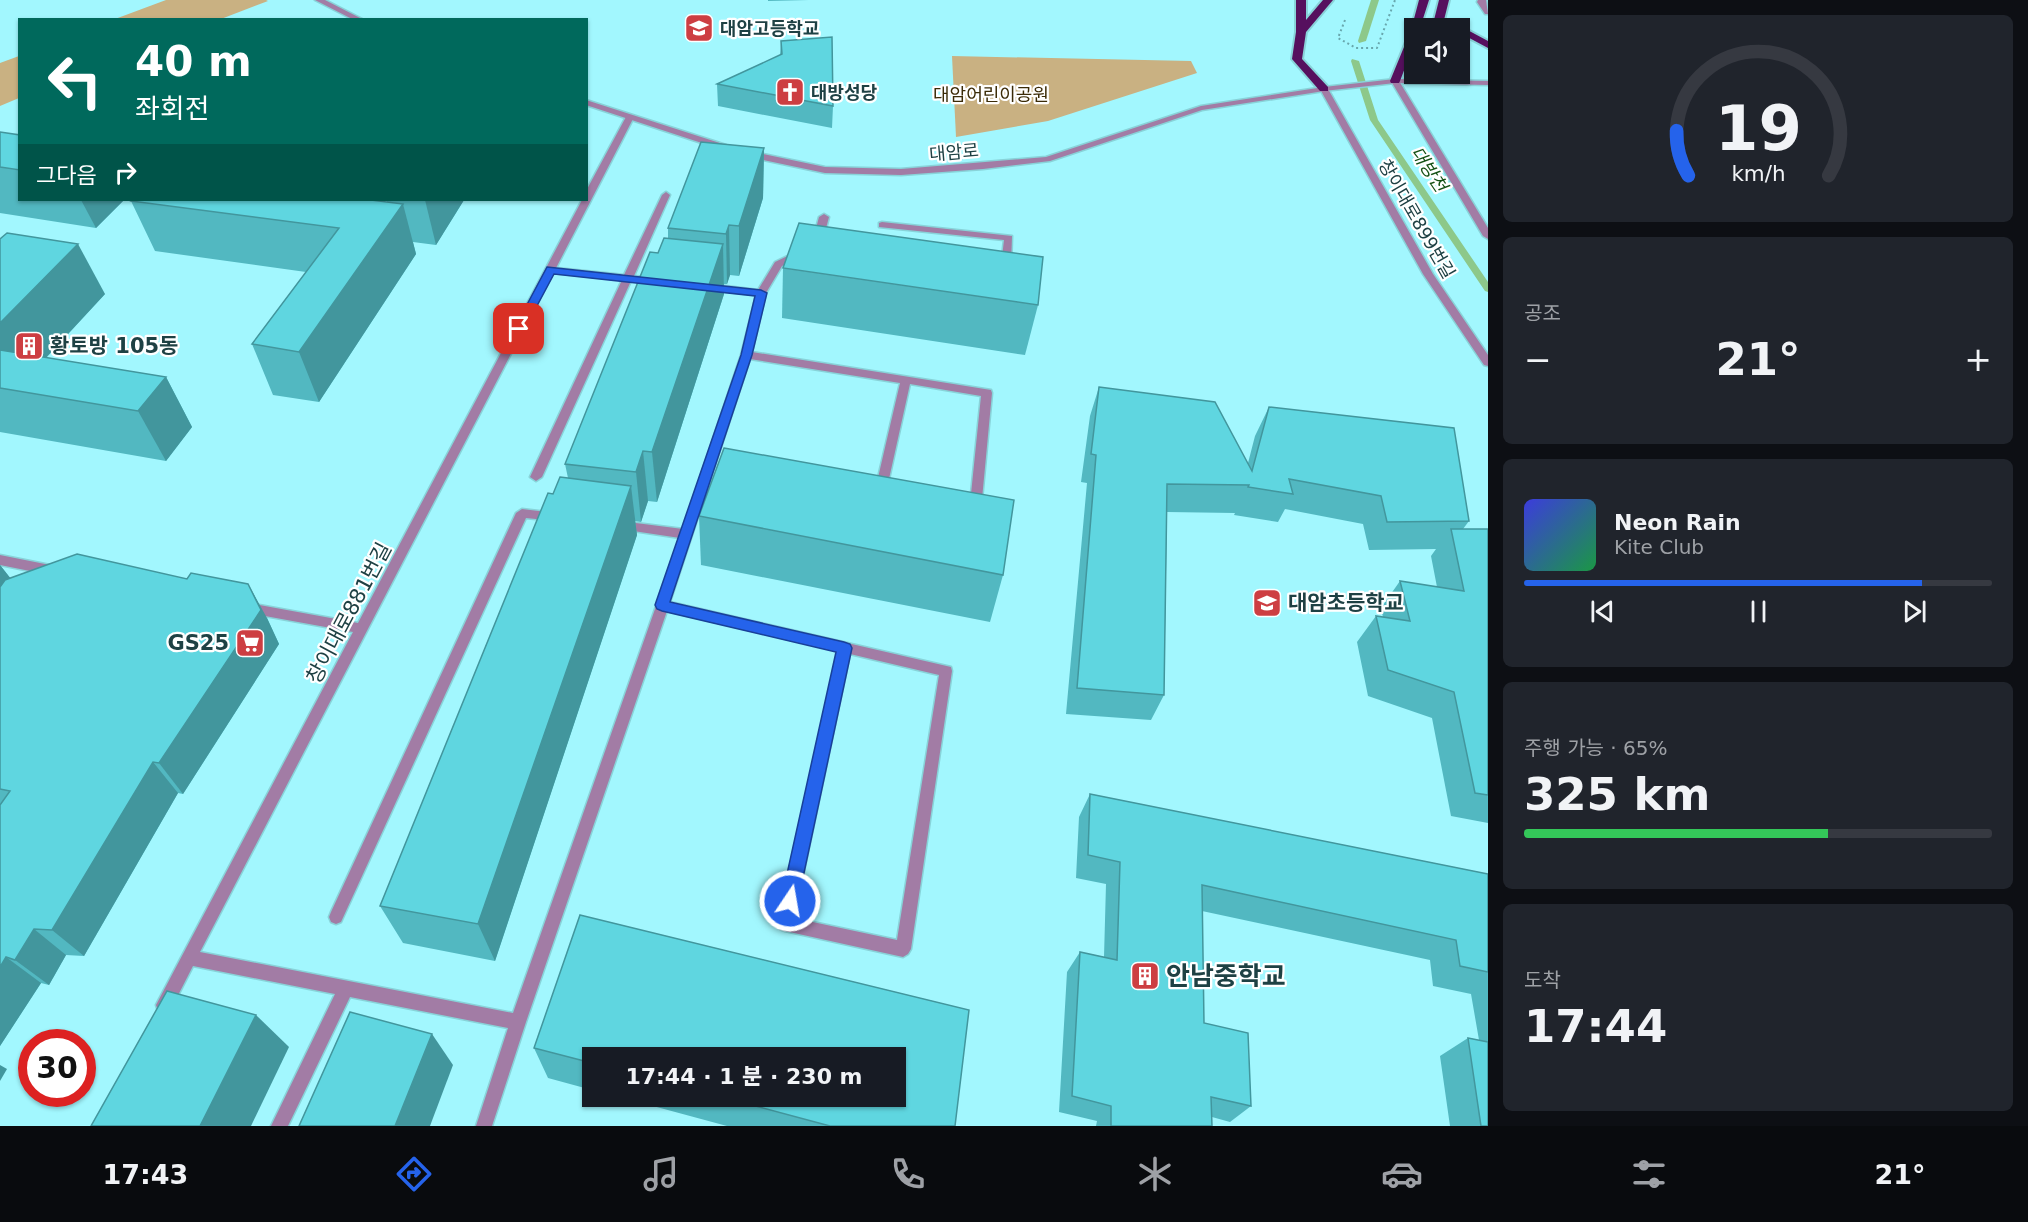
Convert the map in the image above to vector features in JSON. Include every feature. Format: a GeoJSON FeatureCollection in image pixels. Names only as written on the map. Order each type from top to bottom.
{"type":"FeatureCollection","features":[{"type":"Feature","properties":{"kind":"highway"},"geometry":{"type":"LineString","coordinates":[[1301,0],[1301,32],[1297,59],[1324,89]]}},
{"type":"Feature","properties":{"kind":"highway"},"geometry":{"type":"LineString","coordinates":[[1301,32],[1328,0]]}},
{"type":"Feature","properties":{"kind":"highway"},"geometry":{"type":"LineString","coordinates":[[1419,18],[1424,0]]}},
{"type":"Feature","properties":{"kind":"highway"},"geometry":{"type":"LineString","coordinates":[[1439,18],[1444,0]]}},
{"type":"Feature","properties":{"kind":"highway"},"geometry":{"type":"LineString","coordinates":[[1470,35],[1488,45]]}},
{"type":"Feature","properties":{"kind":"highway"},"geometry":{"type":"LineString","coordinates":[[1395,81],[1404,61]]}},
{"type":"Feature","properties":{"kind":"highway"},"geometry":{"type":"LineString","coordinates":[[1395,81],[1404,76]]}},
{"type":"Feature","properties":{"kind":"street"},"geometry":{"type":"LineString","coordinates":[[320,0],[357,18]]}},
{"type":"Feature","properties":{"kind":"street"},"geometry":{"type":"LineString","coordinates":[[1482,0],[1488,12]]}},
{"type":"Feature","properties":{"kind":"street"},"geometry":{"type":"LineString","coordinates":[[1395,81],[1488,83]]}},
{"type":"Feature","properties":{"kind":"street"},"geometry":{"type":"LineString","coordinates":[[1395,81],[1488,236]]}},
{"type":"Feature","properties":{"kind":"street","name":"대암로"},"geometry":{"type":"LineString","coordinates":[[740,152],[825,170],[901,172],[994,165],[1047,159],[1201,108],[1324,89],[1395,81]]}},
{"type":"Feature","properties":{"kind":"street","name":"창이대로899번길"},"geometry":{"type":"LineString","coordinates":[[1324,89],[1428,274],[1488,363]]}},
{"type":"Feature","properties":{"kind":"street"},"geometry":{"type":"LineString","coordinates":[[588,103],[729,149]]}},
{"type":"Feature","properties":{"kind":"street","name":"창이대로881번길"},"geometry":{"type":"LineString","coordinates":[[588,197],[630,117]]}},
{"type":"Feature","properties":{"kind":"street"},"geometry":{"type":"LineString","coordinates":[[536,477],[666,195]]}},
{"type":"Feature","properties":{"kind":"street","name":"창이대로881번길"},"geometry":{"type":"LineString","coordinates":[[156,1021],[586,201]]}},
{"type":"Feature","properties":{"kind":"street"},"geometry":{"type":"LineString","coordinates":[[484,1126],[687,534],[746,355],[761,293],[778,264],[822,246],[824,217]]}},
{"type":"Feature","properties":{"kind":"street"},"geometry":{"type":"LineString","coordinates":[[882,225],[1009,238],[1006,271],[994,269]]}},
{"type":"Feature","properties":{"kind":"street"},"geometry":{"type":"LineString","coordinates":[[550,270],[672,282]]}},
{"type":"Feature","properties":{"kind":"street"},"geometry":{"type":"LineString","coordinates":[[694,285],[761,293]]}},
{"type":"Feature","properties":{"kind":"street"},"geometry":{"type":"LineString","coordinates":[[746,355],[987,393],[976,499],[953,495]]}},
{"type":"Feature","properties":{"kind":"street"},"geometry":{"type":"LineString","coordinates":[[906,380],[883,482],[906,486]]}},
{"type":"Feature","properties":{"kind":"street"},"geometry":{"type":"LineString","coordinates":[[336,917],[522,513],[569,519]]}},
{"type":"Feature","properties":{"kind":"street"},"geometry":{"type":"LineString","coordinates":[[604,523],[687,534]]}},
{"type":"Feature","properties":{"kind":"street"},"geometry":{"type":"LineString","coordinates":[[0,561],[58,575]]}},
{"type":"Feature","properties":{"kind":"street"},"geometry":{"type":"LineString","coordinates":[[232,605],[362,629]]}},
{"type":"Feature","properties":{"kind":"street"},"geometry":{"type":"LineString","coordinates":[[662,605],[946,672],[903,949],[785,924],[844,648]]}},
{"type":"Feature","properties":{"kind":"street"},"geometry":{"type":"LineString","coordinates":[[189,958],[518,1022]]}},
{"type":"Feature","properties":{"kind":"street"},"geometry":{"type":"LineString","coordinates":[[279,1126],[346,988]]}},
{"type":"Feature","properties":{"kind":"path"},"geometry":{"type":"LineString","coordinates":[[1338,38],[1350,48],[1369,50],[1377,48],[1395,0]]}},
{"type":"Feature","properties":{"kind":"green space"},"geometry":{"type":"Polygon","coordinates":[[[166,0],[268,1],[224,18],[118,18],[166,0]]]}},
{"type":"Feature","properties":{"kind":"green space"},"geometry":{"type":"Polygon","coordinates":[[[18,56],[18,98],[0,106],[0,63],[18,56]]]}},
{"type":"Feature","properties":{"kind":"green space","name":"대암어린이공원"},"geometry":{"type":"Polygon","coordinates":[[[952,56],[1191,61],[1197,73],[1048,121],[956,137],[952,56]]]}},
{"type":"Feature","properties":{"kind":"building"},"geometry":{"type":"Polygon","coordinates":[[[832,37],[833,106],[717,84],[782,54],[781,41],[832,37]]]}},
{"type":"Feature","properties":{"kind":"building"},"geometry":{"type":"Polygon","coordinates":[[[0,132],[18,135],[18,170],[0,167],[0,132]]]}},
{"type":"Feature","properties":{"kind":"building"},"geometry":{"type":"Polygon","coordinates":[[[701,142],[764,148],[739,226],[729,225],[726,234],[668,228],[701,142]]]}},
{"type":"Feature","properties":{"kind":"building"},"geometry":{"type":"Polygon","coordinates":[[[131,201],[379,201],[403,204],[299,352],[252,344],[339,228],[131,201]]]}},
{"type":"Feature","properties":{"kind":"building"},"geometry":{"type":"Polygon","coordinates":[[[799,223],[1043,257],[1038,305],[783,268],[799,223]]]}},
{"type":"Feature","properties":{"kind":"building"},"geometry":{"type":"Polygon","coordinates":[[[7,233],[78,244],[0,323],[0,239],[7,233]]]}},
{"type":"Feature","properties":{"kind":"building"},"geometry":{"type":"Polygon","coordinates":[[[664,238],[723,244],[652,452],[643,451],[636,472],[565,464],[650,252],[658,253],[664,238]]]}},
{"type":"Feature","properties":{"kind":"building"},"geometry":{"type":"Polygon","coordinates":[[[0,350],[166,377],[138,411],[0,388],[0,350]]]}},
{"type":"Feature","properties":{"kind":"building"},"geometry":{"type":"Polygon","coordinates":[[[1099,387],[1215,402],[1252,471],[1269,407],[1454,428],[1469,521],[1387,522],[1381,496],[1289,479],[1293,494],[1248,487],[1249,485],[1167,484],[1164,695],[1077,688],[1096,455],[1091,454],[1099,387]]]}},
{"type":"Feature","properties":{"kind":"building"},"geometry":{"type":"Polygon","coordinates":[[[724,448],[1014,500],[1003,575],[699,516],[724,448]]]}},
{"type":"Feature","properties":{"kind":"building"},"geometry":{"type":"Polygon","coordinates":[[[560,477],[631,486],[478,924],[380,906],[548,493],[553,494],[560,477]]]}},
{"type":"Feature","properties":{"kind":"building"},"geometry":{"type":"Polygon","coordinates":[[[1451,529],[1488,529],[1488,795],[1475,793],[1454,692],[1388,670],[1376,616],[1410,621],[1400,581],[1464,591],[1451,529]]]}},
{"type":"Feature","properties":{"kind":"building"},"geometry":{"type":"Polygon","coordinates":[[[77,554],[187,579],[191,573],[248,584],[261,610],[159,763],[153,762],[52,930],[34,929],[15,960],[6,957],[0,967],[0,805],[10,791],[0,789],[0,587],[5,580],[77,554]]]}},
{"type":"Feature","properties":{"kind":"building","name":"안남중학교"},"geometry":{"type":"Polygon","coordinates":[[[1090,794],[1488,874],[1488,972],[1460,966],[1456,940],[1202,885],[1204,1023],[1248,1033],[1251,1106],[1211,1097],[1212,1126],[1111,1126],[1111,1106],[1072,1096],[1080,952],[1117,960],[1120,862],[1088,855],[1090,794]]]}},
{"type":"Feature","properties":{"kind":"building"},"geometry":{"type":"Polygon","coordinates":[[[580,915],[969,1010],[955,1126],[830,1126],[759,1107],[906,1107],[906,1047],[582,1047],[582,1060],[534,1048],[580,915]]]}},
{"type":"Feature","properties":{"kind":"building"},"geometry":{"type":"Polygon","coordinates":[[[167,991],[256,1015],[200,1126],[91,1126],[167,991]]]}},
{"type":"Feature","properties":{"kind":"building"},"geometry":{"type":"Polygon","coordinates":[[[350,1012],[432,1034],[395,1126],[299,1126],[350,1012]]]}},
{"type":"Feature","properties":{"kind":"building"},"geometry":{"type":"Polygon","coordinates":[[[1468,1038],[1488,1042],[1488,1126],[1481,1126],[1468,1038]]]}},
{"type":"Feature","properties":{"kind":"waterway","name":"대방천"},"geometry":{"type":"LineString","coordinates":[[1362,41],[1375,0]]}},
{"type":"Feature","properties":{"kind":"waterway","name":"대방천"},"geometry":{"type":"LineString","coordinates":[[1355,61],[1374,120],[1488,289]]}},
{"type":"Feature","properties":{"kind":"place","name":"대암고등학교"},"geometry":{"type":"Point","coordinates":[699,28]}},
{"type":"Feature","properties":{"kind":"place","name":"대방성당"},"geometry":{"type":"Point","coordinates":[790,92]}},
{"type":"Feature","properties":{"kind":"place","name":"황토방 105동"},"geometry":{"type":"Point","coordinates":[29,346]}},
{"type":"Feature","properties":{"kind":"place","name":"대암초등학교"},"geometry":{"type":"Point","coordinates":[1267,603]}},
{"type":"Feature","properties":{"kind":"place","name":"GS25"},"geometry":{"type":"Point","coordinates":[250,643]}},
{"type":"Feature","properties":{"kind":"place","name":"안남중학교"},"geometry":{"type":"Point","coordinates":[1145,976]}},
{"type":"Feature","properties":{"kind":"route"},"geometry":{"type":"LineString","coordinates":[[519,329],[550,270],[761,293],[746,355],[662,605],[844,648],[790,901]]}}]}
